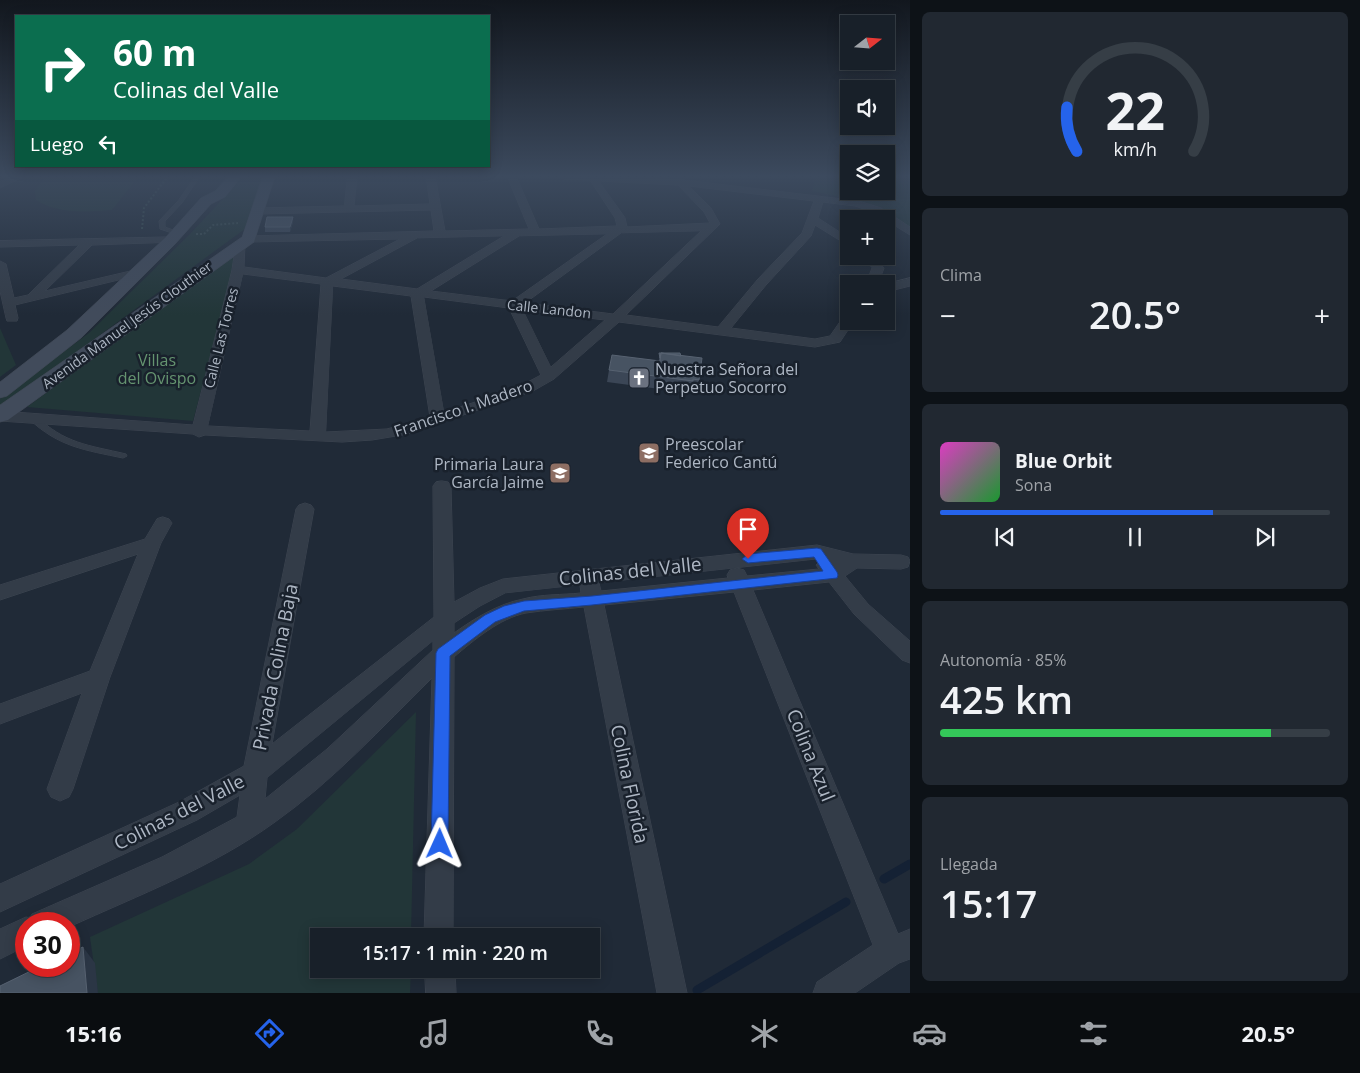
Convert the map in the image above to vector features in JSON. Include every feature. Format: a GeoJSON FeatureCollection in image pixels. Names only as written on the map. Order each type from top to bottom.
{"type":"FeatureCollection","features":[{"type":"Feature","properties":{"kind":"street","name":"Avenida Manuel Jesús Clouthier"},"geometry":{"type":"LineString","coordinates":[[0,392],[74,334],[139,272],[187,222]]}},
{"type":"Feature","properties":{"kind":"street"},"geometry":{"type":"LineString","coordinates":[[250,229],[252,222]]}},
{"type":"Feature","properties":{"kind":"street"},"geometry":{"type":"LineString","coordinates":[[250,229],[283,222]]}},
{"type":"Feature","properties":{"kind":"street"},"geometry":{"type":"LineString","coordinates":[[438,222],[440,234]]}},
{"type":"Feature","properties":{"kind":"street"},"geometry":{"type":"LineString","coordinates":[[531,222],[535,232]]}},
{"type":"Feature","properties":{"kind":"street"},"geometry":{"type":"LineString","coordinates":[[549,376],[514,305],[620,230],[621,222]]}},
{"type":"Feature","properties":{"kind":"street"},"geometry":{"type":"LineString","coordinates":[[250,229],[416,235],[711,228],[714,222]]}},
{"type":"Feature","properties":{"kind":"street"},"geometry":{"type":"LineString","coordinates":[[721,332],[762,282],[806,234],[811,222]]}},
{"type":"Feature","properties":{"kind":"street"},"geometry":{"type":"LineString","coordinates":[[818,222],[840,237]]}},
{"type":"Feature","properties":{"kind":"street"},"geometry":{"type":"LineString","coordinates":[[896,222],[910,232]]}},
{"type":"Feature","properties":{"kind":"street","name":"Francisco I. Madero"},"geometry":{"type":"LineString","coordinates":[[0,416],[32,417],[199,432],[349,437],[385,435],[438,420],[528,388],[549,376],[617,317],[711,228]]}},
{"type":"Feature","properties":{"kind":"street","name":"Avenida Manuel Jesús Clouthier"},"geometry":{"type":"LineString","coordinates":[[0,416],[250,229]]}},
{"type":"Feature","properties":{"kind":"street","name":"Calle Las Torres"},"geometry":{"type":"LineString","coordinates":[[199,432],[238,270],[250,229]]}},
{"type":"Feature","properties":{"kind":"street"},"geometry":{"type":"LineString","coordinates":[[438,420],[417,294],[518,232]]}},
{"type":"Feature","properties":{"kind":"street"},"geometry":{"type":"LineString","coordinates":[[318,436],[327,282],[416,235]]}},
{"type":"Feature","properties":{"kind":"street"},"geometry":{"type":"LineString","coordinates":[[0,244],[146,241],[174,236]]}},
{"type":"Feature","properties":{"kind":"street"},"geometry":{"type":"LineString","coordinates":[[32,297],[89,242]]}},
{"type":"Feature","properties":{"kind":"street"},"geometry":{"type":"LineString","coordinates":[[0,264],[12,318]]}},
{"type":"Feature","properties":{"kind":"street","name":"Calle Landon"},"geometry":{"type":"LineString","coordinates":[[238,270],[417,294],[617,317],[721,332],[823,343],[835,339],[841,330]]}},
{"type":"Feature","properties":{"kind":"street"},"geometry":{"type":"LineString","coordinates":[[9,303],[139,272]]}},
{"type":"Feature","properties":{"kind":"street"},"geometry":{"type":"LineString","coordinates":[[895,286],[910,282]]}},
{"type":"Feature","properties":{"kind":"street"},"geometry":{"type":"LineString","coordinates":[[439,928],[444,620],[442,486]]}},
{"type":"Feature","properties":{"kind":"street","name":"Privada Colina Baja"},"geometry":{"type":"LineString","coordinates":[[249,826],[256,773],[304,509]]}},
{"type":"Feature","properties":{"kind":"street"},"geometry":{"type":"LineString","coordinates":[[60,789],[99,677],[152,543],[162,523]]}},
{"type":"Feature","properties":{"kind":"street"},"geometry":{"type":"LineString","coordinates":[[0,593],[152,543]]}},
{"type":"Feature","properties":{"kind":"street"},"geometry":{"type":"LineString","coordinates":[[817,552],[832,575],[861,609],[910,654]]}},
{"type":"Feature","properties":{"kind":"street","name":"Colinas del Valle"},"geometry":{"type":"LineString","coordinates":[[0,898],[188,811],[256,773],[444,620],[485,592],[503,586],[817,552],[853,561]]}},
{"type":"Feature","properties":{"kind":"street","name":"Colina Azul"},"geometry":{"type":"LineString","coordinates":[[731,560],[900,948]]}},
{"type":"Feature","properties":{"kind":"street"},"geometry":{"type":"LineString","coordinates":[[853,561],[907,562]]}},
{"type":"Feature","properties":{"kind":"street","name":"Colinas del Valle"},"geometry":{"type":"LineString","coordinates":[[69,912],[207,851],[249,826],[294,794],[443,653],[490,618],[508,610],[524,606],[832,575],[853,561]]}},
{"type":"Feature","properties":{"kind":"street","name":"Colina Florida"},"geometry":{"type":"LineString","coordinates":[[588,576],[672,993]]}},
{"type":"Feature","properties":{"kind":"street"},"geometry":{"type":"LineString","coordinates":[[0,714],[99,677]]}},
{"type":"Feature","properties":{"kind":"street"},"geometry":{"type":"LineString","coordinates":[[0,944],[15,936]]}},
{"type":"Feature","properties":{"kind":"street"},"geometry":{"type":"LineString","coordinates":[[828,993],[900,948]]}},
{"type":"Feature","properties":{"kind":"street"},"geometry":{"type":"LineString","coordinates":[[440,978],[440,993]]}},
{"type":"Feature","properties":{"kind":"lane"},"geometry":{"type":"LineString","coordinates":[[162,222],[162,228],[174,236]]}},
{"type":"Feature","properties":{"kind":"lane"},"geometry":{"type":"LineString","coordinates":[[32,417],[50,435],[68,444],[123,456]]}},
{"type":"Feature","properties":{"kind":"path"},"geometry":{"type":"LineString","coordinates":[[142,222],[146,241]]}},
{"type":"Feature","properties":{"kind":"path"},"geometry":{"type":"LineString","coordinates":[[174,236],[205,233],[210,226],[218,224],[250,229]]}},
{"type":"Feature","properties":{"kind":"green space","name":"Villas del Ovispo"},"geometry":{"type":"Polygon","coordinates":[[[201,222],[250,222],[249,226],[0,408],[0,399],[89,333],[201,222]]]}},
{"type":"Feature","properties":{"kind":"green space"},"geometry":{"type":"Polygon","coordinates":[[[895,222],[910,222],[910,233],[895,222]]]}},
{"type":"Feature","properties":{"kind":"green space","name":"Villas del Ovispo"},"geometry":{"type":"Polygon","coordinates":[[[237,254],[193,421],[27,407],[152,314],[237,254]]]}},
{"type":"Feature","properties":{"kind":"green space"},"geometry":{"type":"Polygon","coordinates":[[[0,328],[16,365],[0,377],[0,328]]]}},
{"type":"Feature","properties":{"kind":"green space"},"geometry":{"type":"Polygon","coordinates":[[[416,712],[411,928],[310,928],[310,978],[411,978],[410,993],[98,993],[90,937],[249,864],[297,829],[416,712]]]}},
{"type":"Feature","properties":{"kind":"building"},"geometry":{"type":"Polygon","coordinates":[[[266,222],[291,222],[290,227],[265,227],[266,222]]]}},
{"type":"Feature","properties":{"kind":"building"},"geometry":{"type":"Polygon","coordinates":[[[661,353],[680,353],[681,356],[661,353]]]}},
{"type":"Feature","properties":{"kind":"building"},"geometry":{"type":"Polygon","coordinates":[[[661,353],[702,358],[699,380],[693,379],[693,381],[609,370],[612,355],[660,361],[661,353]]]}},
{"type":"Feature","properties":{"kind":"building"},"geometry":{"type":"Polygon","coordinates":[[[83,947],[87,993],[0,993],[0,986],[18,977],[80,977],[80,948],[83,947]]]}},
{"type":"Feature","properties":{"kind":"waterway"},"geometry":{"type":"LineString","coordinates":[[884,879],[910,864]]}},
{"type":"Feature","properties":{"kind":"waterway"},"geometry":{"type":"LineString","coordinates":[[697,990],[846,902]]}},
{"type":"Feature","properties":{"kind":"place","name":"Nuestra Señora del Perpetuo Socorro"},"geometry":{"type":"Point","coordinates":[639,378]}},
{"type":"Feature","properties":{"kind":"place","name":"Preescolar Federico Cantú"},"geometry":{"type":"Point","coordinates":[649,453]}},
{"type":"Feature","properties":{"kind":"place","name":"Primaria Laura García Jaime"},"geometry":{"type":"Point","coordinates":[560,473]}},
{"type":"Feature","properties":{"kind":"route"},"geometry":{"type":"LineString","coordinates":[[440,844],[443,653],[490,618],[508,610],[524,606],[832,575],[817,552],[748,559]]}}]}
